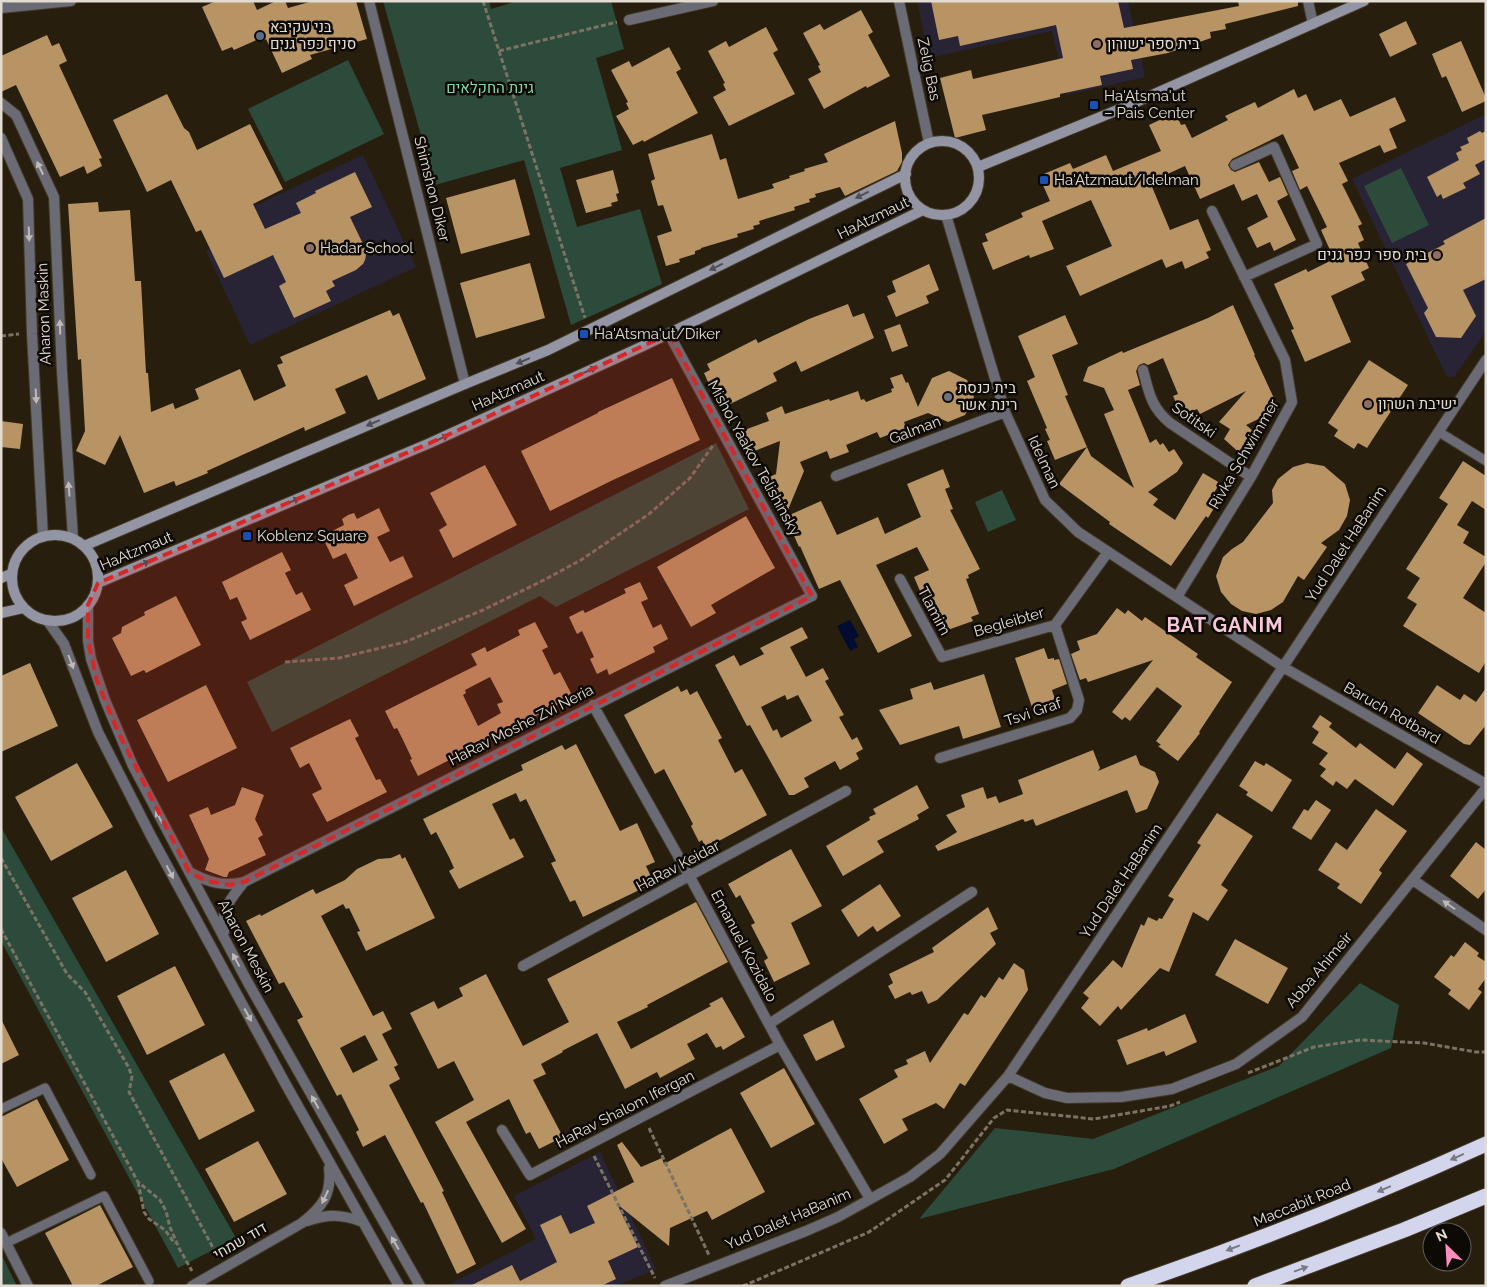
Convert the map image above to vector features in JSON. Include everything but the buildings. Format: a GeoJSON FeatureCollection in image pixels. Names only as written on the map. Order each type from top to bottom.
{"type":"FeatureCollection","features":[{"type":"Feature","properties":{"kind":"highway","name":"Maccabit Road"},"geometry":{"type":"LineString","coordinates":[[1128,1286],[1342,1206],[1486,1144]]}},
{"type":"Feature","properties":{"kind":"highway"},"geometry":{"type":"LineString","coordinates":[[1255,1286],[1486,1196]]}},
{"type":"Feature","properties":{"kind":"highway"},"geometry":{"type":"LineString","coordinates":[[1430,1219],[1486,1202]]}},
{"type":"Feature","properties":{"kind":"main road"},"geometry":{"type":"LineString","coordinates":[[978,167],[1125,107],[1364,1]]}},
{"type":"Feature","properties":{"kind":"main road"},"geometry":{"type":"LineString","coordinates":[[942,141],[954,143],[966,149],[978,167],[980,183],[976,196],[968,206],[946,216],[934,215],[914,203],[905,181],[911,158],[929,144],[942,141]]}},
{"type":"Feature","properties":{"kind":"main road","name":"HaAtzmaut"},"geometry":{"type":"LineString","coordinates":[[84,546],[548,350],[906,174]]}},
{"type":"Feature","properties":{"kind":"main road","name":"HaAtzmaut"},"geometry":{"type":"LineString","coordinates":[[98,583],[421,447],[669,334],[923,210]]}},
{"type":"Feature","properties":{"kind":"main road"},"geometry":{"type":"LineString","coordinates":[[58,534],[73,538],[93,556],[98,569],[98,583],[94,597],[74,617],[61,621],[47,620],[34,616],[23,608],[6,576],[21,550],[31,541],[43,536],[58,534]]}},
{"type":"Feature","properties":{"kind":"main road"},"geometry":{"type":"LineString","coordinates":[[1,613],[23,608]]}},
{"type":"Feature","properties":{"kind":"street","name":"Shimshon Diker"},"geometry":{"type":"LineString","coordinates":[[369,1],[465,384]]}},
{"type":"Feature","properties":{"kind":"street","name":"Zelig Bas"},"geometry":{"type":"LineString","coordinates":[[899,1],[929,144]]}},
{"type":"Feature","properties":{"kind":"street"},"geometry":{"type":"LineString","coordinates":[[1308,1],[1312,24]]}},
{"type":"Feature","properties":{"kind":"street"},"geometry":{"type":"LineString","coordinates":[[4,8],[69,2]]}},
{"type":"Feature","properties":{"kind":"street"},"geometry":{"type":"LineString","coordinates":[[629,20],[710,2]]}},
{"type":"Feature","properties":{"kind":"street","name":"Aharon Maskin"},"geometry":{"type":"LineString","coordinates":[[1,103],[16,115],[54,197],[62,372],[73,538]]}},
{"type":"Feature","properties":{"kind":"street","name":"Aharon Maskin"},"geometry":{"type":"LineString","coordinates":[[1,138],[28,199],[32,334],[43,536]]}},
{"type":"Feature","properties":{"kind":"street"},"geometry":{"type":"LineString","coordinates":[[1235,165],[1274,147],[1317,244],[1244,277]]}},
{"type":"Feature","properties":{"kind":"street","name":"Rivka Schwimmer"},"geometry":{"type":"LineString","coordinates":[[1177,597],[1250,477],[1292,402],[1285,360],[1212,211]]}},
{"type":"Feature","properties":{"kind":"street","name":"Idelman"},"geometry":{"type":"LineString","coordinates":[[946,216],[1005,412],[1045,500],[1078,532],[1283,667]]}},
{"type":"Feature","properties":{"kind":"street","name":"Mishol Yaakov Telishinsky"},"geometry":{"type":"LineString","coordinates":[[669,334],[812,596]]}},
{"type":"Feature","properties":{"kind":"street","name":"Yud Dalet HaBanim"},"geometry":{"type":"LineString","coordinates":[[665,1286],[838,1217],[910,1177],[940,1154],[1008,1076],[1283,667],[1486,360]]}},
{"type":"Feature","properties":{"kind":"street","name":"Sotitski"},"geometry":{"type":"LineString","coordinates":[[1143,370],[1158,414],[1250,477]]}},
{"type":"Feature","properties":{"kind":"street","name":"Galman"},"geometry":{"type":"LineString","coordinates":[[836,476],[1005,412]]}},
{"type":"Feature","properties":{"kind":"street","name":"Begleibter"},"geometry":{"type":"LineString","coordinates":[[942,657],[1055,625],[1108,552]]}},
{"type":"Feature","properties":{"kind":"street","name":"Tlamim"},"geometry":{"type":"LineString","coordinates":[[900,579],[942,657]]}},
{"type":"Feature","properties":{"kind":"street","name":"HaRav Moshe Zvi Neria"},"geometry":{"type":"LineString","coordinates":[[189,872],[217,884],[230,885],[244,882],[812,596]]}},
{"type":"Feature","properties":{"kind":"street","name":"Aharon Meskin"},"geometry":{"type":"LineString","coordinates":[[88,605],[88,641],[97,681],[133,766],[225,939],[420,1286]]}},
{"type":"Feature","properties":{"kind":"street","name":"Aharon Meskin"},"geometry":{"type":"LineString","coordinates":[[47,620],[64,644],[98,732],[201,930],[399,1286]]}},
{"type":"Feature","properties":{"kind":"street","name":"Tsvi Graf"},"geometry":{"type":"LineString","coordinates":[[940,758],[1070,718],[1077,710],[1079,700],[1055,625]]}},
{"type":"Feature","properties":{"kind":"street","name":"Baruch Rotbard"},"geometry":{"type":"LineString","coordinates":[[1283,667],[1486,784]]}},
{"type":"Feature","properties":{"kind":"street","name":"Emanuel Kozidalo"},"geometry":{"type":"LineString","coordinates":[[593,705],[690,877],[780,1045],[870,1199]]}},
{"type":"Feature","properties":{"kind":"street","name":"Abba Ahimeir"},"geometry":{"type":"LineString","coordinates":[[1008,1076],[1045,1093],[1066,1098],[1121,1097],[1172,1089],[1236,1064],[1302,1017],[1486,788]]}},
{"type":"Feature","properties":{"kind":"street","name":"HaRav Keidar"},"geometry":{"type":"LineString","coordinates":[[523,966],[846,792]]}},
{"type":"Feature","properties":{"kind":"street"},"geometry":{"type":"LineString","coordinates":[[1413,880],[1486,930]]}},
{"type":"Feature","properties":{"kind":"street","name":"HaRav Moshe Zvi Neria"},"geometry":{"type":"LineString","coordinates":[[225,939],[222,921],[225,910],[230,898],[244,882]]}},
{"type":"Feature","properties":{"kind":"street"},"geometry":{"type":"LineString","coordinates":[[769,1024],[972,892]]}},
{"type":"Feature","properties":{"kind":"street","name":"HaRav Shalom Ifergan"},"geometry":{"type":"LineString","coordinates":[[502,1130],[530,1175],[780,1045]]}},
{"type":"Feature","properties":{"kind":"street","name":"דוד שמחי"},"geometry":{"type":"LineString","coordinates":[[195,1284],[302,1223],[318,1210],[328,1192],[331,1180],[329,1162]]}},
{"type":"Feature","properties":{"kind":"street","name":"דוד שמחי"},"geometry":{"type":"LineString","coordinates":[[302,1223],[323,1216],[338,1215],[363,1222]]}},
{"type":"Feature","properties":{"kind":"street"},"geometry":{"type":"LineString","coordinates":[[1,1233],[28,1286]]}},
{"type":"Feature","properties":{"kind":"street"},"geometry":{"type":"LineString","coordinates":[[14,1259],[24,1286]]}},
{"type":"Feature","properties":{"kind":"lane"},"geometry":{"type":"LineString","coordinates":[[1438,432],[1486,461]]}},
{"type":"Feature","properties":{"kind":"lane"},"geometry":{"type":"LineString","coordinates":[[1,1109],[45,1088],[91,1175]]}},
{"type":"Feature","properties":{"kind":"lane"},"geometry":{"type":"LineString","coordinates":[[6,1244],[104,1196],[150,1282]]}},
{"type":"Feature","properties":{"kind":"path"},"geometry":{"type":"LineString","coordinates":[[483,1],[588,330]]}},
{"type":"Feature","properties":{"kind":"path"},"geometry":{"type":"LineString","coordinates":[[499,51],[629,20]]}},
{"type":"Feature","properties":{"kind":"path"},"geometry":{"type":"LineString","coordinates":[[1,336],[32,334]]}},
{"type":"Feature","properties":{"kind":"path"},"geometry":{"type":"LineString","coordinates":[[285,662],[338,658],[405,642],[484,610],[544,580],[580,560],[649,514],[690,478],[722,432]]}},
{"type":"Feature","properties":{"kind":"path"},"geometry":{"type":"LineString","coordinates":[[1,858],[67,974],[85,992],[129,1068],[132,1077],[129,1092],[224,1268]]}},
{"type":"Feature","properties":{"kind":"path"},"geometry":{"type":"LineString","coordinates":[[1,929],[138,1182],[144,1212],[148,1219],[165,1230],[179,1248]]}},
{"type":"Feature","properties":{"kind":"path"},"geometry":{"type":"LineString","coordinates":[[1241,1076],[1314,1047],[1360,1040],[1424,1042],[1476,1052],[1486,1052]]}},
{"type":"Feature","properties":{"kind":"path"},"geometry":{"type":"LineString","coordinates":[[743,1286],[869,1232],[945,1180],[994,1118],[1007,1110],[1094,1119],[1170,1106],[1188,1099]]}},
{"type":"Feature","properties":{"kind":"path"},"geometry":{"type":"LineString","coordinates":[[644,1116],[714,1266]]}},
{"type":"Feature","properties":{"kind":"path"},"geometry":{"type":"LineString","coordinates":[[588,1144],[659,1286]]}},
{"type":"Feature","properties":{"kind":"path"},"geometry":{"type":"LineString","coordinates":[[138,1182],[160,1200],[195,1284]]}},
{"type":"Feature","properties":{"kind":"highlighted area"},"geometry":{"type":"Polygon","coordinates":[[[669,334],[812,596],[244,882],[230,885],[206,881],[189,872],[118,732],[97,681],[88,641],[88,605],[98,583],[430,443],[669,334]]]}},
{"type":"Feature","properties":{"kind":"shaded area","name":"בית ספר ישורון"},"geometry":{"type":"Polygon","coordinates":[[[917,1],[1128,1],[1145,77],[1067,95],[1052,31],[929,58],[917,1]]]}},
{"type":"Feature","properties":{"kind":"shaded area","name":"בית ספר כפר גנים"},"geometry":{"type":"Polygon","coordinates":[[[1486,114],[1486,331],[1454,377],[1447,377],[1352,179],[1486,114]]]}},
{"type":"Feature","properties":{"kind":"shaded area","name":"Hadar School"},"geometry":{"type":"Polygon","coordinates":[[[363,155],[416,267],[250,345],[206,251],[221,244],[212,226],[363,155]]]}},
{"type":"Feature","properties":{"kind":"shaded area"},"geometry":{"type":"Polygon","coordinates":[[[600,1152],[656,1269],[616,1286],[453,1286],[452,1283],[536,1239],[514,1196],[600,1152]]]}},
{"type":"Feature","properties":{"kind":"green space","name":"גינת החקלאים"},"geometry":{"type":"Polygon","coordinates":[[[383,1],[489,1],[491,9],[517,1],[611,1],[624,49],[596,58],[622,150],[560,168],[577,227],[640,209],[662,284],[571,325],[524,160],[435,185],[383,1]]]}},
{"type":"Feature","properties":{"kind":"green space"},"geometry":{"type":"Polygon","coordinates":[[[348,60],[384,134],[285,182],[248,109],[348,60]]]}},
{"type":"Feature","properties":{"kind":"green space"},"geometry":{"type":"Polygon","coordinates":[[[1401,168],[1429,225],[1392,243],[1364,186],[1401,168]]]}},
{"type":"Feature","properties":{"kind":"green space"},"geometry":{"type":"Polygon","coordinates":[[[716,443],[749,509],[556,607],[540,596],[272,732],[247,682],[716,443]]]}},
{"type":"Feature","properties":{"kind":"green space"},"geometry":{"type":"Polygon","coordinates":[[[1002,490],[1016,520],[988,532],[975,502],[1002,490]]]}},
{"type":"Feature","properties":{"kind":"green space"},"geometry":{"type":"Polygon","coordinates":[[[1,827],[236,1238],[178,1268],[1,941],[1,827]]]}},
{"type":"Feature","properties":{"kind":"green space"},"geometry":{"type":"Polygon","coordinates":[[[1360,983],[1399,1005],[1391,1048],[1114,1169],[919,1219],[995,1128],[1093,1139],[1279,1066],[1360,983]]]}},
{"type":"Feature","properties":{"kind":"green space"},"geometry":{"type":"Polygon","coordinates":[[[1,1254],[17,1286],[1,1286],[1,1254]]]}},
{"type":"Feature","properties":{"kind":"water"},"geometry":{"type":"Polygon","coordinates":[[[850,620],[859,636],[854,639],[858,647],[850,651],[837,626],[850,620]]]}},
{"type":"Feature","properties":{"kind":"place","name":"בני עקיבא סניף כפר גנים"},"geometry":{"type":"Point","coordinates":[260,36]}},
{"type":"Feature","properties":{"kind":"place","name":"בית ספר ישורון"},"geometry":{"type":"Point","coordinates":[1097,44]}},
{"type":"Feature","properties":{"kind":"place","name":"Ha'Atsma'ut – Pais Center"},"geometry":{"type":"Point","coordinates":[1094,105]}},
{"type":"Feature","properties":{"kind":"place","name":"Ha'Atzmaut/Idelman"},"geometry":{"type":"Point","coordinates":[1044,180]}},
{"type":"Feature","properties":{"kind":"place","name":"Hadar School"},"geometry":{"type":"Point","coordinates":[310,248]}},
{"type":"Feature","properties":{"kind":"place","name":"בית ספר כפר גנים"},"geometry":{"type":"Point","coordinates":[1437,255]}},
{"type":"Feature","properties":{"kind":"place","name":"Ha'Atsma'ut/Diker"},"geometry":{"type":"Point","coordinates":[584,334]}},
{"type":"Feature","properties":{"kind":"place","name":"בית כנסת רינת אשר"},"geometry":{"type":"Point","coordinates":[948,397]}},
{"type":"Feature","properties":{"kind":"place","name":"ישיבת השרון"},"geometry":{"type":"Point","coordinates":[1368,404]}},
{"type":"Feature","properties":{"kind":"place","name":"Koblenz Square"},"geometry":{"type":"Point","coordinates":[247,536]}},
{"type":"Feature","properties":{"kind":"district","name":"BAT GANIM"},"geometry":{"type":"Point","coordinates":[1225,625]}}]}
